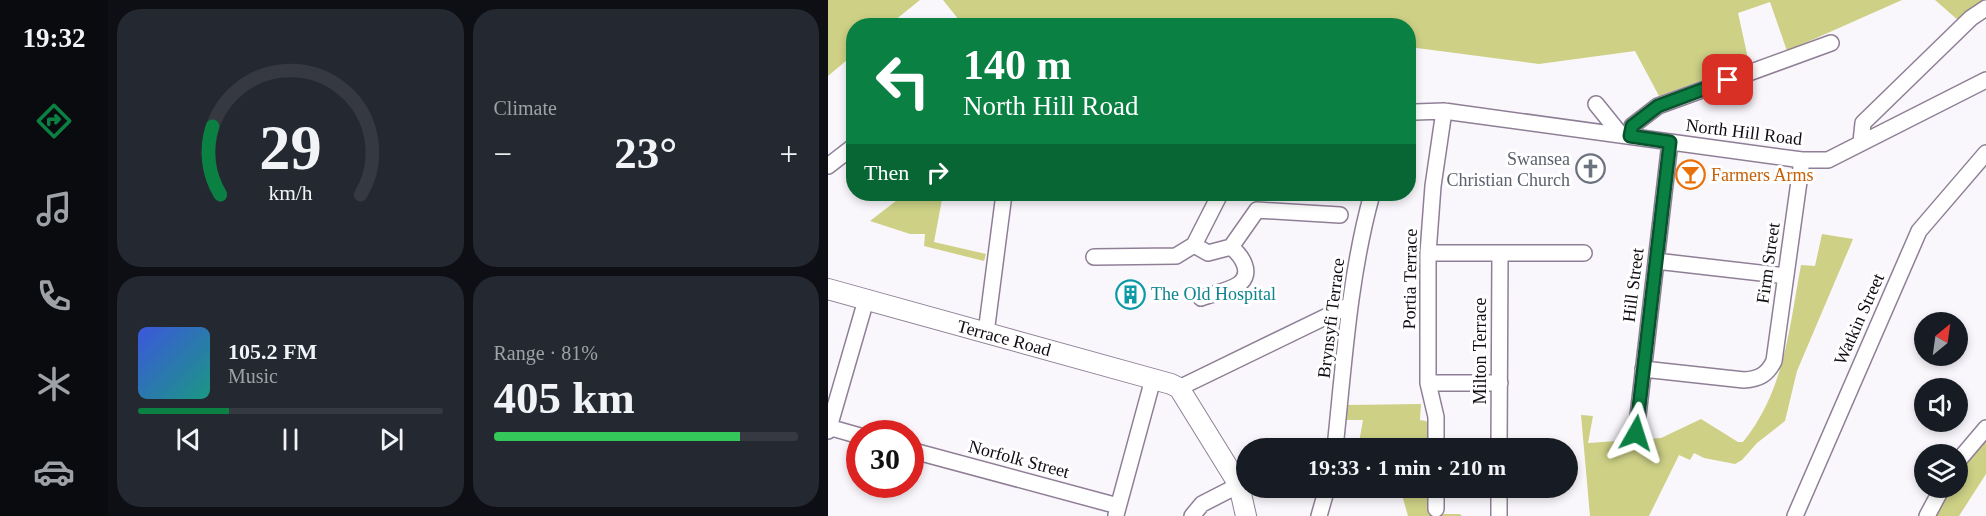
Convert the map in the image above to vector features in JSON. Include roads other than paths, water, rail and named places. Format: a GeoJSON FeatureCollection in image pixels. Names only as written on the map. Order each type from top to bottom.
{"type":"FeatureCollection","features":[{"type":"Feature","properties":{"kind":"street"},"geometry":{"type":"LineString","coordinates":[[1861,142],[1863,123],[1971,18],[1986,8]]}},
{"type":"Feature","properties":{"kind":"street"},"geometry":{"type":"LineString","coordinates":[[1596,104],[1626,136],[1632,126],[1658,106],[1831,44]]}},
{"type":"Feature","properties":{"kind":"street","name":"North Hill Road"},"geometry":{"type":"LineString","coordinates":[[1416,112],[1444,111],[1802,160],[1828,160],[1986,80]]}},
{"type":"Feature","properties":{"kind":"street","name":"Portia Terrace"},"geometry":{"type":"LineString","coordinates":[[1436,438],[1436,417],[1428,383],[1428,253],[1433,186],[1444,111]]}},
{"type":"Feature","properties":{"kind":"street","name":"Hill Street"},"geometry":{"type":"LineString","coordinates":[[1636,433],[1670,142]]}},
{"type":"Feature","properties":{"kind":"street"},"geometry":{"type":"LineString","coordinates":[[828,166],[846,152]]}},
{"type":"Feature","properties":{"kind":"street","name":"Watkin Street"},"geometry":{"type":"LineString","coordinates":[[1795,516],[1919,231],[1986,153]]}},
{"type":"Feature","properties":{"kind":"street","name":"Firm Street"},"geometry":{"type":"LineString","coordinates":[[1643,369],[1744,380],[1758,379],[1769,371],[1774,361],[1802,160]]}},
{"type":"Feature","properties":{"kind":"street"},"geometry":{"type":"LineString","coordinates":[[986,333],[1003,201]]}},
{"type":"Feature","properties":{"kind":"street"},"geometry":{"type":"LineString","coordinates":[[1094,257],[1176,256],[1194,245],[1216,201]]}},
{"type":"Feature","properties":{"kind":"street","name":"Brynsyfi Terrace"},"geometry":{"type":"LineString","coordinates":[[1336,438],[1350,305],[1363,226],[1370,201]]}},
{"type":"Feature","properties":{"kind":"street"},"geometry":{"type":"LineString","coordinates":[[1194,245],[1208,253],[1231,247],[1257,210],[1340,215]]}},
{"type":"Feature","properties":{"kind":"street"},"geometry":{"type":"LineString","coordinates":[[1201,298],[1239,284],[1244,277],[1245,268],[1241,256],[1231,247]]}},
{"type":"Feature","properties":{"kind":"street"},"geometry":{"type":"LineString","coordinates":[[1428,253],[1584,253]]}},
{"type":"Feature","properties":{"kind":"street","name":"Milton Terrace"},"geometry":{"type":"LineString","coordinates":[[1499,438],[1500,253]]}},
{"type":"Feature","properties":{"kind":"street"},"geometry":{"type":"LineString","coordinates":[[1656,261],[1786,276]]}},
{"type":"Feature","properties":{"kind":"street","name":"Terrace Road"},"geometry":{"type":"LineString","coordinates":[[828,289],[1179,388]]}},
{"type":"Feature","properties":{"kind":"street"},"geometry":{"type":"LineString","coordinates":[[846,433],[828,429],[866,300]]}},
{"type":"Feature","properties":{"kind":"street"},"geometry":{"type":"LineString","coordinates":[[1236,480],[1179,388],[1350,305]]}},
{"type":"Feature","properties":{"kind":"street"},"geometry":{"type":"LineString","coordinates":[[1117,511],[1153,379]]}},
{"type":"Feature","properties":{"kind":"street"},"geometry":{"type":"LineString","coordinates":[[1428,383],[1500,383]]}},
{"type":"Feature","properties":{"kind":"street"},"geometry":{"type":"LineString","coordinates":[[1968,449],[1986,428]]}},
{"type":"Feature","properties":{"kind":"street","name":"Norfolk Street"},"geometry":{"type":"LineString","coordinates":[[924,454],[1117,511]]}},
{"type":"Feature","properties":{"kind":"street"},"geometry":{"type":"LineString","coordinates":[[1192,516],[1203,504],[1236,487]]}},
{"type":"Feature","properties":{"kind":"street"},"geometry":{"type":"LineString","coordinates":[[1242,498],[1246,516]]}},
{"type":"Feature","properties":{"kind":"street"},"geometry":{"type":"LineString","coordinates":[[1319,516],[1324,498]]}},
{"type":"Feature","properties":{"kind":"street"},"geometry":{"type":"LineString","coordinates":[[1436,498],[1436,509]]}},
{"type":"Feature","properties":{"kind":"street"},"geometry":{"type":"LineString","coordinates":[[1499,498],[1499,516]]}},
{"type":"Feature","properties":{"kind":"street"},"geometry":{"type":"LineString","coordinates":[[1927,516],[1937,498]]}},
{"type":"Feature","properties":{"kind":"place","name":"Swansea Christian Church"},"geometry":{"type":"Point","coordinates":[1591,169]}},
{"type":"Feature","properties":{"kind":"place","name":"Farmers Arms"},"geometry":{"type":"Point","coordinates":[1690,175]}},
{"type":"Feature","properties":{"kind":"place","name":"The Old Hospital"},"geometry":{"type":"Point","coordinates":[1130,294]}}]}
